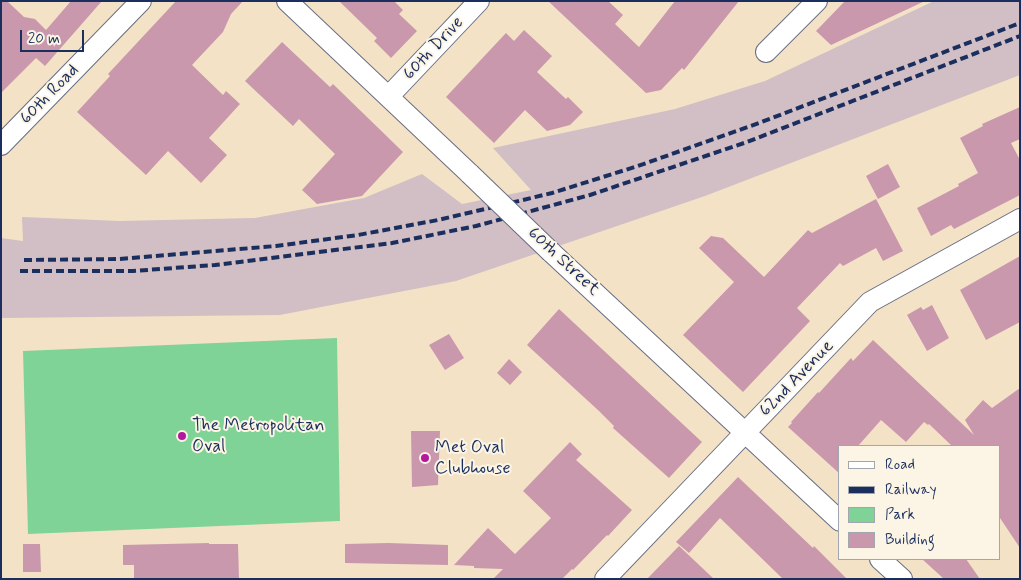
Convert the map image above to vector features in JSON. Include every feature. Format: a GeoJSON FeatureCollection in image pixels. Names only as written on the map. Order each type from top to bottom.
{"type":"FeatureCollection","features":[{"type":"Feature","properties":{"kind":"street","name":"60th Road"},"geometry":{"type":"LineString","coordinates":[[1,145],[141,1]]}},
{"type":"Feature","properties":{"kind":"street","name":"60th Street"},"geometry":{"type":"LineString","coordinates":[[287,1],[551,252],[838,518]]}},
{"type":"Feature","properties":{"kind":"street","name":"60th Drive"},"geometry":{"type":"LineString","coordinates":[[389,96],[479,1]]}},
{"type":"Feature","properties":{"kind":"street"},"geometry":{"type":"LineString","coordinates":[[766,52],[817,1]]}},
{"type":"Feature","properties":{"kind":"street","name":"62nd Avenue"},"geometry":{"type":"LineString","coordinates":[[605,579],[870,302],[1020,220]]}},
{"type":"Feature","properties":{"kind":"street"},"geometry":{"type":"LineString","coordinates":[[881,560],[902,579]]}},
{"type":"Feature","properties":{"kind":"shaded area"},"geometry":{"type":"Polygon","coordinates":[[[934,1],[1020,1],[1020,75],[705,196],[456,281],[280,315],[1,318],[1,238],[23,241],[22,217],[120,221],[255,218],[364,198],[422,174],[462,204],[531,190],[493,148],[675,109],[765,81],[934,1]]]}},
{"type":"Feature","properties":{"kind":"green space","name":"The Metropolitan Oval"},"geometry":{"type":"Polygon","coordinates":[[[337,338],[340,521],[28,534],[23,351],[337,338]]]}},
{"type":"Feature","properties":{"kind":"building"},"geometry":{"type":"Polygon","coordinates":[[[1,1],[7,1],[24,17],[35,19],[46,30],[71,1],[102,1],[45,66],[36,58],[1,93],[1,1]]]}},
{"type":"Feature","properties":{"kind":"building"},"geometry":{"type":"Polygon","coordinates":[[[176,1],[243,1],[231,14],[223,32],[192,65],[223,95],[226,91],[240,104],[209,138],[227,155],[201,183],[168,151],[146,175],[77,112],[110,76],[108,74],[176,1]]]}},
{"type":"Feature","properties":{"kind":"building"},"geometry":{"type":"Polygon","coordinates":[[[339,1],[394,1],[403,10],[399,14],[417,31],[391,58],[374,41],[377,38],[339,1]]]}},
{"type":"Feature","properties":{"kind":"building"},"geometry":{"type":"Polygon","coordinates":[[[548,1],[608,1],[623,15],[615,24],[639,47],[675,1],[739,1],[684,70],[682,68],[661,90],[646,93],[548,1]]]}},
{"type":"Feature","properties":{"kind":"building"},"geometry":{"type":"Polygon","coordinates":[[[845,1],[925,1],[831,45],[816,31],[845,1]]]}},
{"type":"Feature","properties":{"kind":"building"},"geometry":{"type":"Polygon","coordinates":[[[524,30],[552,56],[537,72],[583,112],[570,125],[547,131],[525,110],[494,143],[446,97],[506,33],[514,41],[524,30]]]}},
{"type":"Feature","properties":{"kind":"building"},"geometry":{"type":"Polygon","coordinates":[[[282,42],[330,87],[333,84],[403,152],[362,196],[317,204],[302,190],[335,154],[299,119],[293,126],[245,81],[282,42]]]}},
{"type":"Feature","properties":{"kind":"building"},"geometry":{"type":"Polygon","coordinates":[[[1020,107],[1020,139],[1011,143],[1020,160],[1020,195],[954,229],[951,225],[931,236],[917,208],[959,186],[958,184],[978,173],[960,138],[983,126],[982,124],[1020,107]]]}},
{"type":"Feature","properties":{"kind":"building"},"geometry":{"type":"Polygon","coordinates":[[[888,164],[900,187],[878,199],[866,176],[888,164]]]}},
{"type":"Feature","properties":{"kind":"building"},"geometry":{"type":"Polygon","coordinates":[[[876,199],[903,251],[883,261],[876,248],[843,266],[840,263],[797,308],[810,321],[743,392],[683,335],[734,282],[699,248],[711,236],[723,238],[764,277],[808,230],[812,233],[876,199]]]}},
{"type":"Feature","properties":{"kind":"building"},"geometry":{"type":"Polygon","coordinates":[[[1020,256],[1020,322],[986,340],[960,290],[1020,256]]]}},
{"type":"Feature","properties":{"kind":"building"},"geometry":{"type":"Polygon","coordinates":[[[932,305],[949,338],[927,351],[907,315],[921,307],[923,310],[932,305]]]}},
{"type":"Feature","properties":{"kind":"building"},"geometry":{"type":"Polygon","coordinates":[[[559,309],[702,442],[669,478],[613,428],[614,426],[599,411],[527,345],[559,309]]]}},
{"type":"Feature","properties":{"kind":"building"},"geometry":{"type":"Polygon","coordinates":[[[449,334],[464,358],[445,370],[429,345],[449,334]]]}},
{"type":"Feature","properties":{"kind":"building"},"geometry":{"type":"Polygon","coordinates":[[[873,340],[974,435],[965,420],[983,400],[992,408],[1020,388],[1020,548],[1001,520],[1001,445],[951,445],[929,424],[924,422],[906,442],[881,420],[859,445],[838,445],[838,472],[788,427],[851,358],[853,361],[873,340]]]}},
{"type":"Feature","properties":{"kind":"building"},"geometry":{"type":"Polygon","coordinates":[[[509,359],[522,372],[510,385],[497,373],[509,359]]]}},
{"type":"Feature","properties":{"kind":"building","name":"Met Oval Clubhouse"},"geometry":{"type":"Polygon","coordinates":[[[411,431],[440,431],[438,485],[412,487],[411,431]]]}},
{"type":"Feature","properties":{"kind":"building"},"geometry":{"type":"Polygon","coordinates":[[[570,442],[582,454],[576,460],[632,510],[608,536],[562,579],[493,579],[503,569],[454,565],[488,528],[515,554],[551,518],[523,491],[570,442]]]}},
{"type":"Feature","properties":{"kind":"building"},"geometry":{"type":"Polygon","coordinates":[[[738,477],[813,548],[814,546],[847,579],[783,579],[720,518],[689,553],[676,542],[738,477]]]}},
{"type":"Feature","properties":{"kind":"building"},"geometry":{"type":"Polygon","coordinates":[[[23,544],[40,544],[41,572],[23,572],[23,544]]]}},
{"type":"Feature","properties":{"kind":"building"},"geometry":{"type":"Polygon","coordinates":[[[238,544],[239,579],[134,579],[134,565],[123,565],[123,545],[238,544]]]}},
{"type":"Feature","properties":{"kind":"building"},"geometry":{"type":"Polygon","coordinates":[[[345,544],[448,545],[448,565],[345,563],[345,544]]]}},
{"type":"Feature","properties":{"kind":"building"},"geometry":{"type":"Polygon","coordinates":[[[679,546],[714,579],[647,579],[679,546]]]}},
{"type":"Feature","properties":{"kind":"building"},"geometry":{"type":"Polygon","coordinates":[[[923,560],[967,560],[980,579],[944,579],[923,560]]]}},
{"type":"Feature","properties":{"kind":"railway"},"geometry":{"type":"LineString","coordinates":[[24,260],[120,259],[276,246],[358,235],[438,220],[502,205],[552,193],[638,166],[759,123],[1020,23]]}},
{"type":"Feature","properties":{"kind":"railway"},"geometry":{"type":"LineString","coordinates":[[20,271],[133,271],[215,265],[392,243],[476,226],[590,195],[747,142],[1020,36]]}},
{"type":"Feature","properties":{"kind":"place","name":"The Metropolitan Oval"},"geometry":{"type":"Point","coordinates":[182,436]}},
{"type":"Feature","properties":{"kind":"place","name":"Met Oval Clubhouse"},"geometry":{"type":"Point","coordinates":[425,458]}}]}
